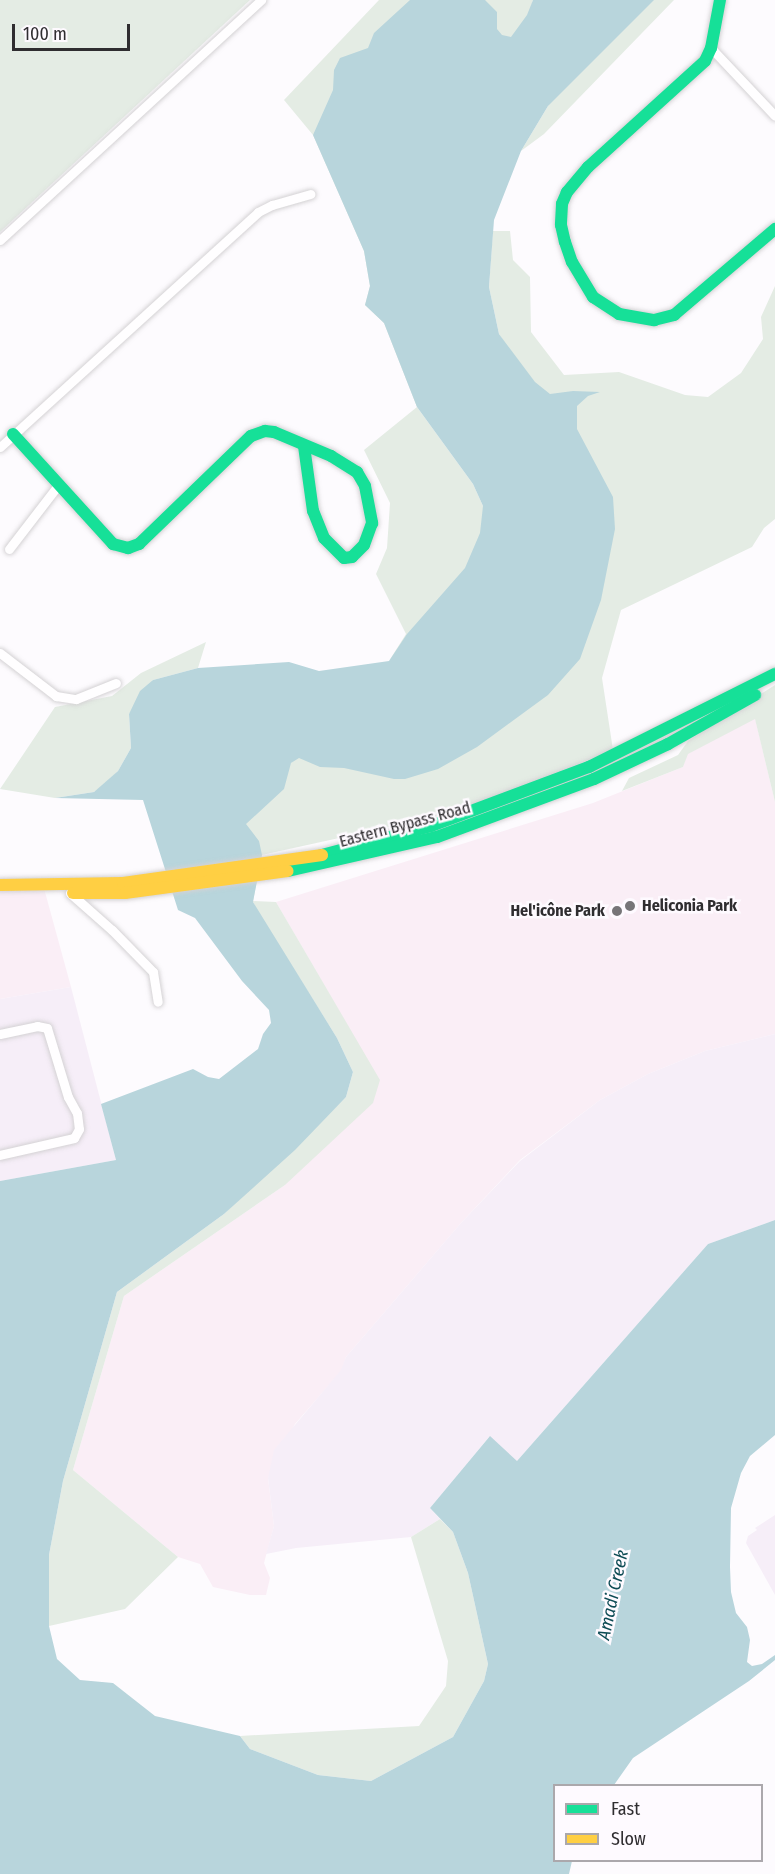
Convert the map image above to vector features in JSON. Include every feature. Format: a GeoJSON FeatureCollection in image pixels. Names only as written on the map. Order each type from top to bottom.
{"type":"FeatureCollection","features":[{"type":"Feature","properties":{"kind":"main road"},"geometry":{"type":"LineString","coordinates":[[720,0],[711,48],[705,61],[588,166],[567,192],[562,204],[561,225],[572,262],[583,284],[606,307],[634,318],[664,319],[674,315],[775,229]]}},
{"type":"Feature","properties":{"kind":"main road"},"geometry":{"type":"LineString","coordinates":[[14,434],[112,544],[128,548],[139,544],[251,436],[265,430],[274,432],[346,464],[357,472],[365,486],[372,523],[364,545],[352,557],[344,558],[324,538],[313,511],[304,446]]}},
{"type":"Feature","properties":{"kind":"main road","name":"Eastern Bypass Road"},"geometry":{"type":"LineString","coordinates":[[304,864],[431,826],[589,767],[775,674]]}},
{"type":"Feature","properties":{"kind":"main road","name":"Eastern Bypass Road"},"geometry":{"type":"LineString","coordinates":[[0,885],[70,893],[124,888],[304,864],[436,837],[594,779],[677,739],[775,682]]}},
{"type":"Feature","properties":{"kind":"main road","name":"Eastern Bypass Road"},"geometry":{"type":"LineString","coordinates":[[14,886],[124,888]]}},
{"type":"Feature","properties":{"kind":"street"},"geometry":{"type":"LineString","coordinates":[[0,240],[261,0]]}},
{"type":"Feature","properties":{"kind":"street"},"geometry":{"type":"LineString","coordinates":[[711,48],[775,116]]}},
{"type":"Feature","properties":{"kind":"street"},"geometry":{"type":"LineString","coordinates":[[0,447],[258,212],[272,205],[310,194]]}},
{"type":"Feature","properties":{"kind":"street"},"geometry":{"type":"LineString","coordinates":[[9,549],[59,484]]}},
{"type":"Feature","properties":{"kind":"street"},"geometry":{"type":"LineString","coordinates":[[0,653],[56,696],[76,699],[116,683]]}},
{"type":"Feature","properties":{"kind":"street"},"geometry":{"type":"LineString","coordinates":[[70,893],[112,930],[153,972],[158,1002]]}},
{"type":"Feature","properties":{"kind":"street"},"geometry":{"type":"LineString","coordinates":[[0,1034],[37,1026],[47,1028],[68,1097],[77,1113],[80,1129],[74,1138],[0,1155]]}},
{"type":"Feature","properties":{"kind":"shaded area"},"geometry":{"type":"Polygon","coordinates":[[[0,0],[250,0],[0,232],[0,0]]]}},
{"type":"Feature","properties":{"kind":"shaded area"},"geometry":{"type":"Polygon","coordinates":[[[379,0],[533,0],[417,407],[384,323],[365,305],[370,286],[364,251],[313,135],[284,100],[379,0]]]}},
{"type":"Feature","properties":{"kind":"shaded area"},"geometry":{"type":"Polygon","coordinates":[[[599,0],[674,0],[544,134],[521,151],[548,106],[599,0]]]}},
{"type":"Feature","properties":{"kind":"shaded area"},"geometry":{"type":"Polygon","coordinates":[[[493,231],[510,231],[513,260],[530,277],[531,332],[564,375],[619,372],[685,395],[708,397],[741,373],[763,339],[761,317],[775,286],[775,519],[764,528],[752,547],[621,610],[602,678],[613,750],[493,798],[434,817],[262,855],[253,901],[276,902],[380,1080],[373,1103],[285,1185],[124,1296],[73,1470],[178,1557],[125,1609],[49,1626],[49,1555],[63,1481],[117,1292],[224,1214],[346,1097],[353,1072],[337,1038],[258,912],[253,902],[227,827],[301,753],[400,757],[540,397],[499,334],[489,287],[493,231]]]}},
{"type":"Feature","properties":{"kind":"shaded area"},"geometry":{"type":"Polygon","coordinates":[[[417,407],[473,484],[483,506],[496,555],[389,661],[406,634],[376,574],[387,548],[390,503],[364,450],[417,407]]]}},
{"type":"Feature","properties":{"kind":"shaded area"},"geometry":{"type":"Polygon","coordinates":[[[206,642],[198,668],[153,680],[129,714],[131,748],[118,771],[105,785],[94,792],[55,798],[0,789],[55,707],[112,696],[141,673],[206,642]]]}},
{"type":"Feature","properties":{"kind":"shaded area"},"geometry":{"type":"Polygon","coordinates":[[[775,685],[775,802],[755,719],[688,754],[683,767],[622,791],[629,778],[678,755],[688,741],[775,685]]]}},
{"type":"Feature","properties":{"kind":"shaded area"},"geometry":{"type":"Polygon","coordinates":[[[755,718],[775,802],[775,1034],[705,1051],[648,1074],[600,1100],[520,1160],[461,1223],[346,1357],[342,1370],[295,1424],[268,1478],[274,1526],[264,1563],[270,1578],[266,1595],[250,1595],[213,1587],[200,1564],[178,1557],[73,1470],[124,1296],[285,1185],[379,1080],[276,902],[593,803],[683,767],[687,754],[755,718]]]}},
{"type":"Feature","properties":{"kind":"shaded area"},"geometry":{"type":"Polygon","coordinates":[[[0,878],[42,881],[71,987],[0,999],[0,878]]]}},
{"type":"Feature","properties":{"kind":"shaded area"},"geometry":{"type":"Polygon","coordinates":[[[71,987],[116,1160],[0,1181],[0,999],[71,987]]]}},
{"type":"Feature","properties":{"kind":"shaded area"},"geometry":{"type":"Polygon","coordinates":[[[775,1034],[775,1220],[708,1244],[517,1461],[489,1437],[430,1508],[440,1519],[411,1537],[296,1548],[266,1554],[274,1526],[268,1478],[274,1450],[341,1370],[346,1357],[461,1223],[520,1161],[600,1100],[648,1074],[705,1051],[775,1034]]]}},
{"type":"Feature","properties":{"kind":"shaded area"},"geometry":{"type":"Polygon","coordinates":[[[775,1515],[775,1595],[746,1543],[748,1536],[757,1530],[755,1528],[775,1515]]]}},
{"type":"Feature","properties":{"kind":"shaded area"},"geometry":{"type":"Polygon","coordinates":[[[440,1519],[453,1532],[468,1573],[488,1664],[484,1681],[453,1737],[371,1781],[318,1775],[250,1749],[240,1736],[419,1726],[446,1686],[448,1661],[411,1537],[440,1519]]]}},
{"type":"Feature","properties":{"kind":"water","name":"Amadi Creek"},"geometry":{"type":"Polygon","coordinates":[[[410,0],[485,0],[497,12],[497,29],[502,35],[511,37],[527,15],[533,0],[654,0],[548,106],[521,151],[494,220],[489,287],[499,334],[535,382],[550,394],[573,391],[600,392],[588,396],[577,406],[577,429],[613,497],[615,529],[601,600],[580,659],[548,695],[477,747],[438,769],[405,779],[394,779],[344,768],[320,767],[299,758],[291,763],[284,789],[246,824],[259,841],[262,855],[253,902],[337,1038],[353,1072],[346,1097],[295,1150],[224,1214],[117,1292],[63,1481],[49,1555],[49,1626],[57,1659],[80,1680],[113,1683],[155,1716],[240,1736],[250,1749],[318,1775],[371,1781],[453,1737],[484,1681],[488,1664],[468,1573],[453,1532],[430,1508],[490,1436],[517,1461],[708,1244],[775,1220],[775,1435],[750,1456],[741,1473],[731,1508],[730,1567],[731,1592],[736,1613],[747,1627],[750,1640],[747,1662],[752,1666],[762,1664],[775,1655],[775,1660],[749,1681],[633,1758],[615,1784],[553,1784],[553,1862],[572,1862],[569,1874],[0,1874],[0,1181],[116,1160],[101,1104],[193,1069],[208,1077],[219,1079],[258,1049],[263,1034],[271,1023],[269,1010],[242,981],[195,918],[178,910],[143,800],[55,798],[94,792],[118,771],[131,748],[129,714],[140,691],[153,680],[198,668],[289,662],[319,671],[389,661],[407,634],[465,568],[480,533],[483,506],[473,484],[417,407],[384,323],[365,305],[370,286],[364,251],[313,135],[333,90],[334,70],[340,58],[368,48],[374,33],[410,0]]]}},
{"type":"Feature","properties":{"kind":"traffic: fast"},"geometry":{"type":"LineString","coordinates":[[720,0],[711,48],[705,61],[588,167],[567,192],[562,204],[561,225],[565,242],[572,262],[593,297],[619,314],[654,320],[674,315],[775,229]]}},
{"type":"Feature","properties":{"kind":"traffic: fast"},"geometry":{"type":"LineString","coordinates":[[13,434],[113,544],[128,548],[139,544],[251,436],[265,431],[274,432],[331,456],[357,472],[365,486],[372,523],[364,545],[352,557],[344,558],[324,538],[313,511],[304,446]]}},
{"type":"Feature","properties":{"kind":"traffic: fast"},"geometry":{"type":"LineString","coordinates":[[322,855],[431,826],[589,767],[775,674]]}},
{"type":"Feature","properties":{"kind":"traffic: fast"},"geometry":{"type":"LineString","coordinates":[[288,871],[437,837],[594,779],[668,744],[755,695]]}},
{"type":"Feature","properties":{"kind":"traffic: slow"},"geometry":{"type":"LineString","coordinates":[[0,885],[123,883],[322,855]]}},
{"type":"Feature","properties":{"kind":"traffic: slow"},"geometry":{"type":"LineString","coordinates":[[73,893],[125,893],[288,871]]}},
{"type":"Feature","properties":{"kind":"place","name":"Heliconia Park"},"geometry":{"type":"Point","coordinates":[630,906]}},
{"type":"Feature","properties":{"kind":"place","name":"Hel'icône Park"},"geometry":{"type":"Point","coordinates":[617,911]}}]}
